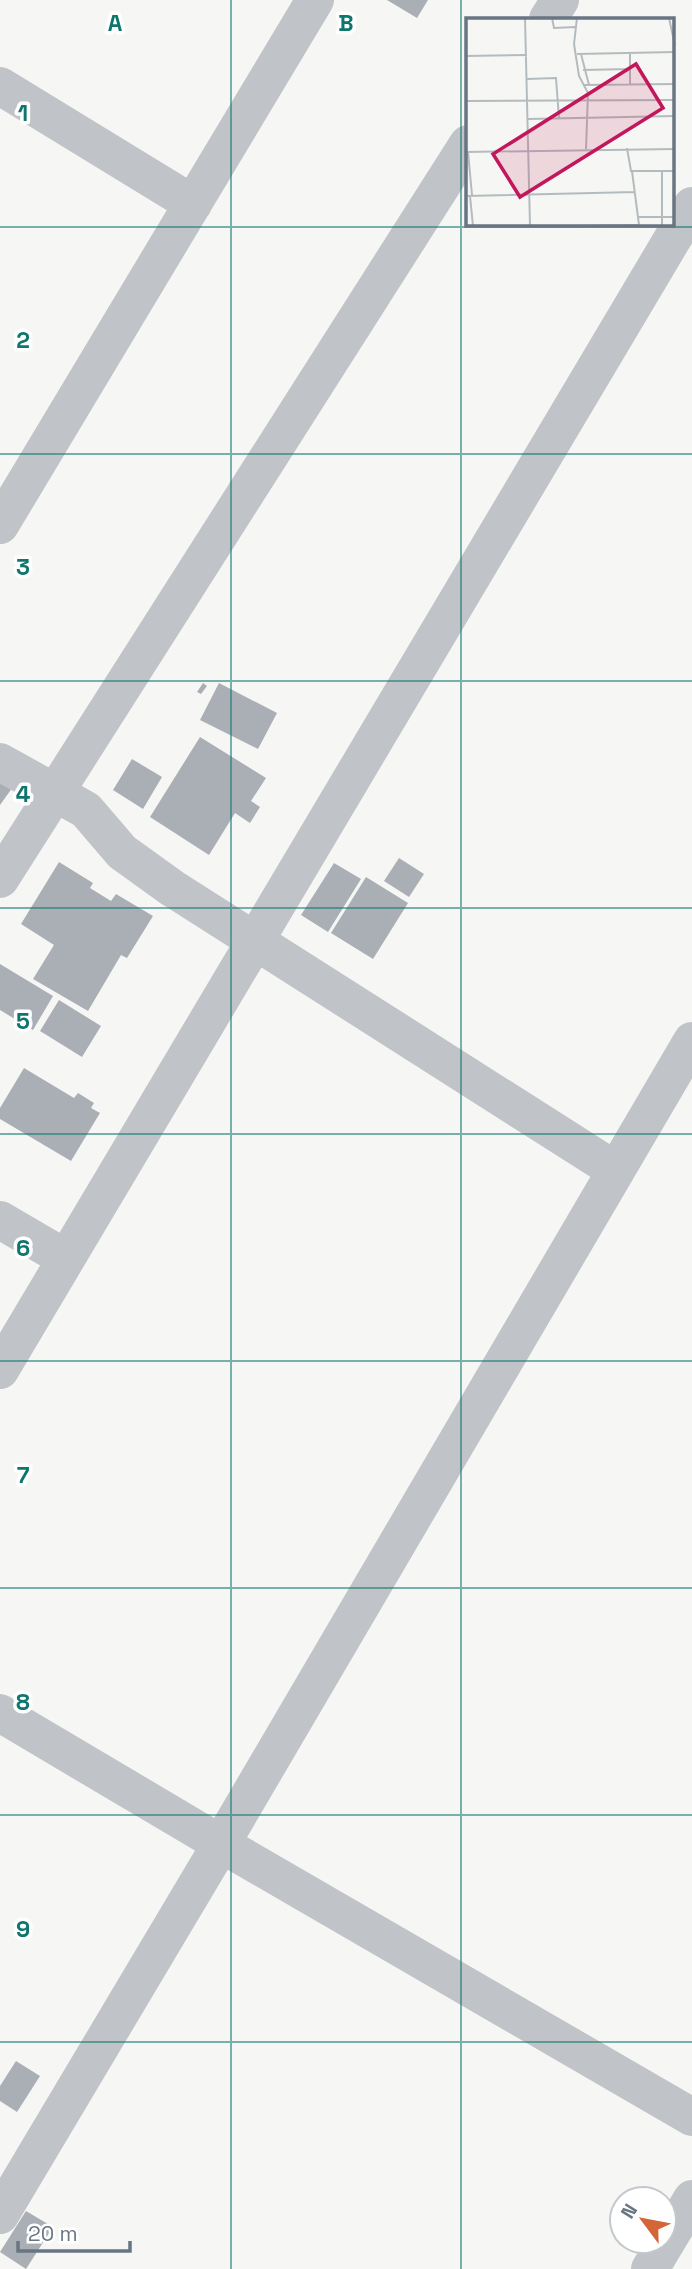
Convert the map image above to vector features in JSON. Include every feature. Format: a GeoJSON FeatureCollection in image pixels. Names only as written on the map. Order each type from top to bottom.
{"type":"FeatureCollection","features":[{"type":"Feature","properties":{"kind":"street"},"geometry":{"type":"LineString","coordinates":[[0,525],[315,0]]}},
{"type":"Feature","properties":{"kind":"street"},"geometry":{"type":"LineString","coordinates":[[549,18],[560,0]]}},
{"type":"Feature","properties":{"kind":"street"},"geometry":{"type":"LineString","coordinates":[[3,94],[193,204]]}},
{"type":"Feature","properties":{"kind":"street"},"geometry":{"type":"LineString","coordinates":[[0,879],[466,147]]}},
{"type":"Feature","properties":{"kind":"street"},"geometry":{"type":"LineString","coordinates":[[0,1370],[692,206]]}},
{"type":"Feature","properties":{"kind":"street"},"geometry":{"type":"LineString","coordinates":[[0,762],[86,810],[122,852],[172,888],[615,1170]]}},
{"type":"Feature","properties":{"kind":"street"},"geometry":{"type":"LineString","coordinates":[[0,2215],[692,1041]]}},
{"type":"Feature","properties":{"kind":"street"},"geometry":{"type":"LineString","coordinates":[[0,1220],[65,1258]]}},
{"type":"Feature","properties":{"kind":"street"},"geometry":{"type":"LineString","coordinates":[[0,1713],[692,2117]]}},
{"type":"Feature","properties":{"kind":"street"},"geometry":{"type":"LineString","coordinates":[[650,2269],[692,2199]]}},
{"type":"Feature","properties":{"kind":"building"},"geometry":{"type":"Polygon","coordinates":[[[387,0],[428,0],[417,18],[387,0]]]}},
{"type":"Feature","properties":{"kind":"building"},"geometry":{"type":"Polygon","coordinates":[[[203,683],[207,686],[201,694],[197,692],[203,683]]]}},
{"type":"Feature","properties":{"kind":"building"},"geometry":{"type":"Polygon","coordinates":[[[219,683],[277,713],[258,749],[200,720],[219,683]]]}},
{"type":"Feature","properties":{"kind":"building"},"geometry":{"type":"Polygon","coordinates":[[[200,737],[266,778],[251,801],[260,807],[250,823],[235,813],[209,855],[150,817],[200,737]]]}},
{"type":"Feature","properties":{"kind":"building"},"geometry":{"type":"Polygon","coordinates":[[[132,759],[162,777],[143,809],[113,790],[132,759]]]}},
{"type":"Feature","properties":{"kind":"building"},"geometry":{"type":"Polygon","coordinates":[[[0,779],[15,784],[0,805],[0,779]]]}},
{"type":"Feature","properties":{"kind":"building"},"geometry":{"type":"Polygon","coordinates":[[[399,858],[424,874],[409,897],[384,881],[399,858]]]}},
{"type":"Feature","properties":{"kind":"building"},"geometry":{"type":"Polygon","coordinates":[[[59,862],[93,883],[90,888],[111,901],[116,894],[153,916],[127,958],[121,955],[88,1011],[33,979],[54,945],[21,924],[59,862]]]}},
{"type":"Feature","properties":{"kind":"building"},"geometry":{"type":"Polygon","coordinates":[[[334,863],[361,879],[328,932],[301,915],[334,863]]]}},
{"type":"Feature","properties":{"kind":"building"},"geometry":{"type":"Polygon","coordinates":[[[366,877],[408,903],[373,959],[331,933],[366,877]]]}},
{"type":"Feature","properties":{"kind":"building"},"geometry":{"type":"Polygon","coordinates":[[[0,964],[53,996],[33,1030],[0,1010],[0,964]]]}},
{"type":"Feature","properties":{"kind":"building"},"geometry":{"type":"Polygon","coordinates":[[[59,1000],[101,1026],[82,1057],[40,1031],[59,1000]]]}},
{"type":"Feature","properties":{"kind":"building"},"geometry":{"type":"Polygon","coordinates":[[[24,1068],[74,1098],[78,1093],[94,1103],[91,1108],[100,1113],[71,1161],[0,1119],[0,1108],[24,1068]]]}},
{"type":"Feature","properties":{"kind":"building"},"geometry":{"type":"Polygon","coordinates":[[[16,2061],[40,2076],[17,2112],[0,2101],[0,2086],[16,2061]]]}},
{"type":"Feature","properties":{"kind":"building"},"geometry":{"type":"Polygon","coordinates":[[[26,2211],[53,2227],[26,2269],[0,2252],[26,2211]]]}}]}
